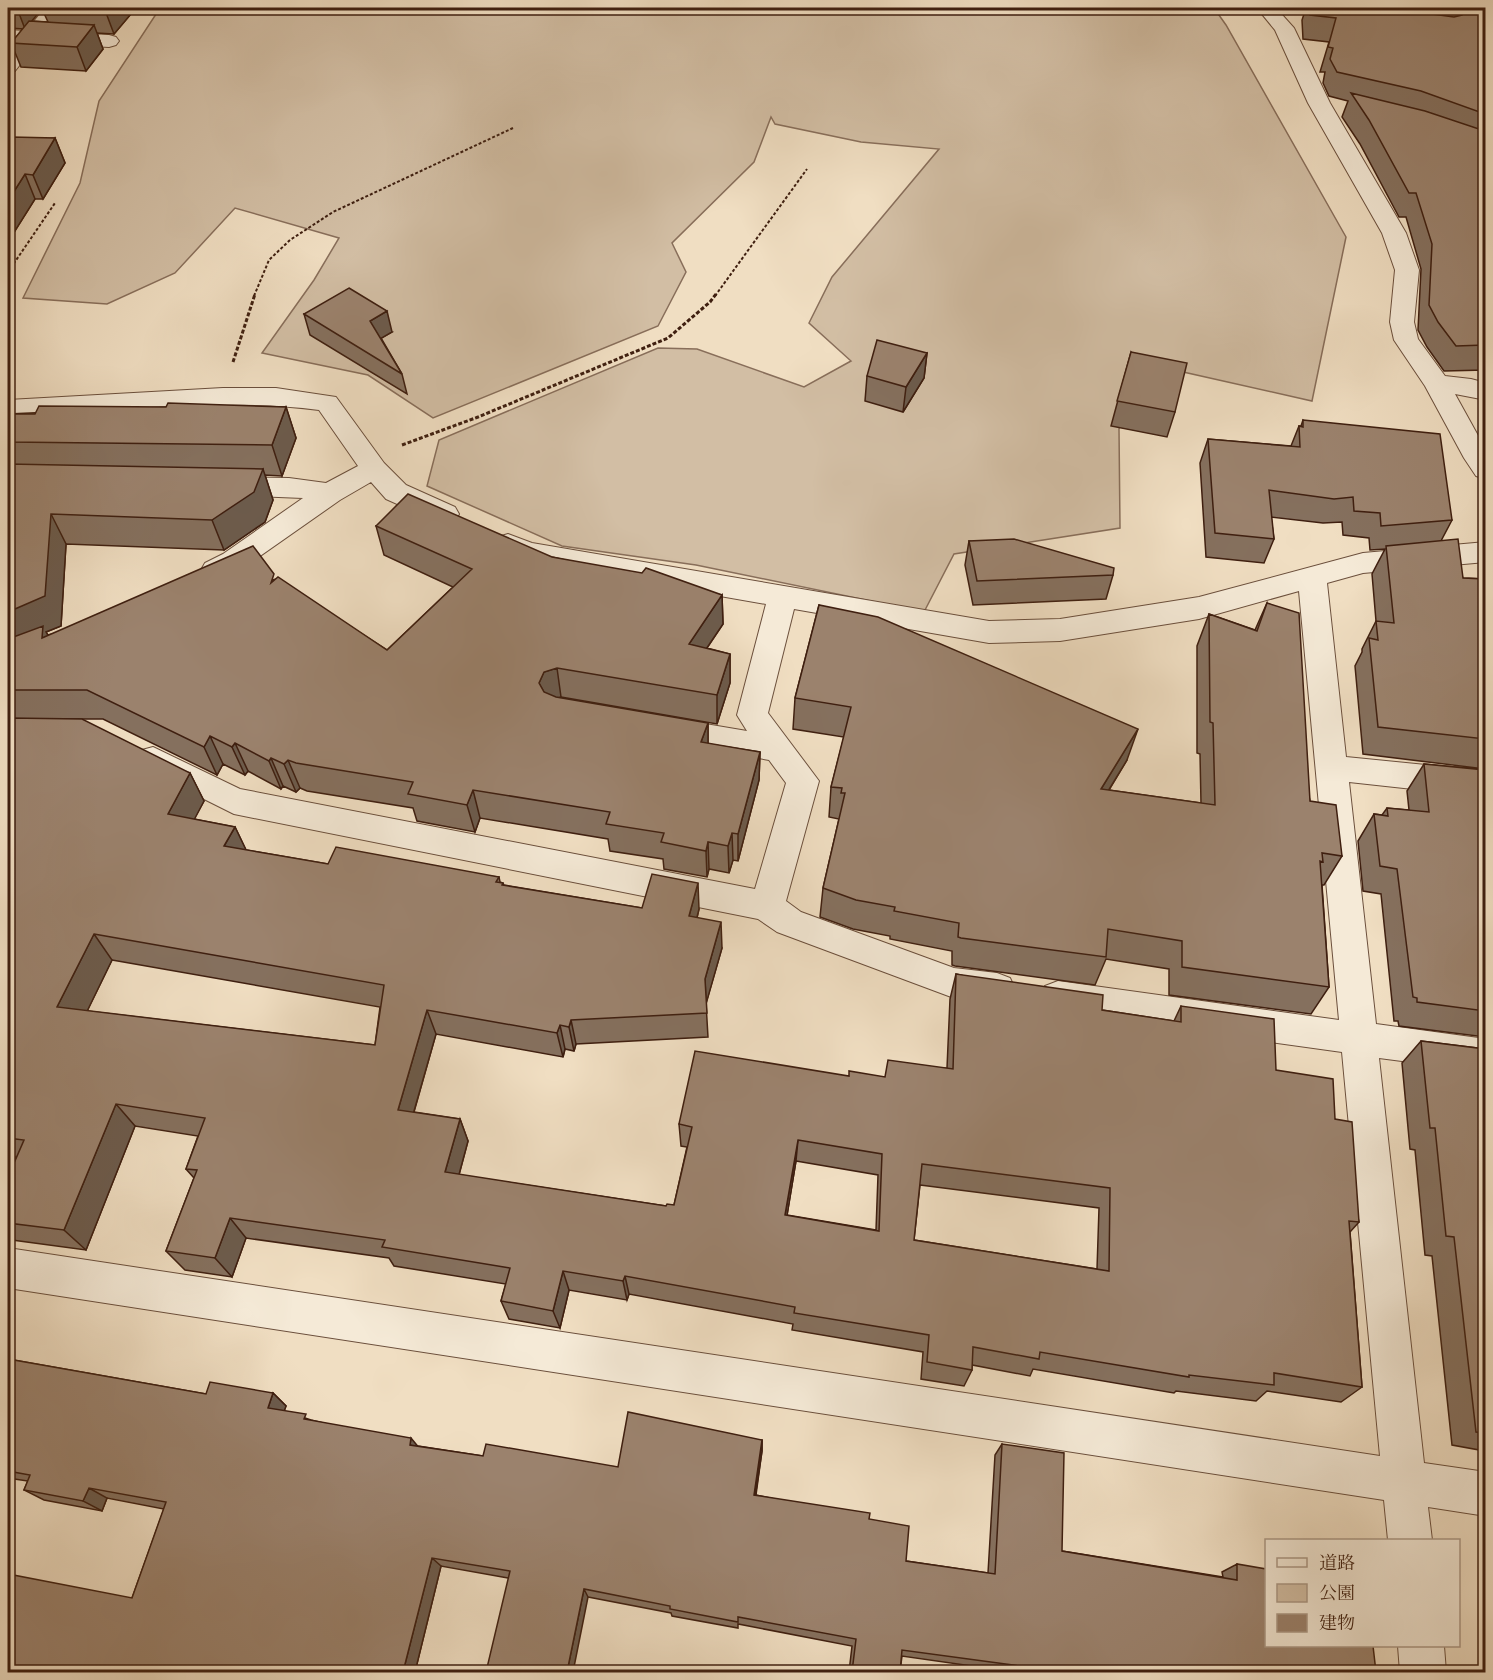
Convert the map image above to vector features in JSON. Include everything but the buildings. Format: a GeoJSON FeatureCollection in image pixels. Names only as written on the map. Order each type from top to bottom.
{"type":"FeatureCollection","features":[{"type":"Feature","properties":{"kind":"street"},"geometry":{"type":"LineString","coordinates":[[8,68],[55,8]]}},
{"type":"Feature","properties":{"kind":"street"},"geometry":{"type":"LineString","coordinates":[[1266,8],[1284,28],[1330,105],[1394,233],[1407,270],[1402,322],[1406,340],[1437,384],[1485,470]]}},
{"type":"Feature","properties":{"kind":"street"},"geometry":{"type":"LineString","coordinates":[[1275,8],[1297,11]]}},
{"type":"Feature","properties":{"kind":"street"},"geometry":{"type":"LineString","coordinates":[[8,36],[109,41]]}},
{"type":"Feature","properties":{"kind":"street"},"geometry":{"type":"LineString","coordinates":[[1437,384],[1471,387],[1485,392]]}},
{"type":"Feature","properties":{"kind":"street"},"geometry":{"type":"LineString","coordinates":[[8,408],[223,396],[276,396],[327,403],[371,463],[396,492],[526,552],[989,632],[1060,630],[1199,608],[1363,563],[1485,552]]}},
{"type":"Feature","properties":{"kind":"street"},"geometry":{"type":"LineString","coordinates":[[190,582],[233,561],[371,463]]}},
{"type":"Feature","properties":{"kind":"street"},"geometry":{"type":"LineString","coordinates":[[195,486],[289,487],[330,493]]}},
{"type":"Feature","properties":{"kind":"street"},"geometry":{"type":"LineString","coordinates":[[1312,578],[1410,1539]]}},
{"type":"Feature","properties":{"kind":"street"},"geometry":{"type":"LineString","coordinates":[[767,906],[803,781],[752,715],[783,596]]}},
{"type":"Feature","properties":{"kind":"street"},"geometry":{"type":"LineString","coordinates":[[641,725],[778,749]]}},
{"type":"Feature","properties":{"kind":"street"},"geometry":{"type":"LineString","coordinates":[[123,744],[234,801],[767,906],[789,922],[954,983],[1485,1056]]}},
{"type":"Feature","properties":{"kind":"street"},"geometry":{"type":"LineString","coordinates":[[1332,768],[1485,784]]}},
{"type":"Feature","properties":{"kind":"street"},"geometry":{"type":"LineString","coordinates":[[8,1268],[1485,1494]]}},
{"type":"Feature","properties":{"kind":"street"},"geometry":{"type":"LineString","coordinates":[[1420,1647],[1423,1672]]}},
{"type":"Feature","properties":{"kind":"path"},"geometry":{"type":"LineString","coordinates":[[223,396],[248,310],[269,260],[290,240],[333,212],[513,128]]}},
{"type":"Feature","properties":{"kind":"path"},"geometry":{"type":"LineString","coordinates":[[371,463],[668,338],[710,302],[807,169]]}},
{"type":"Feature","properties":{"kind":"path"},"geometry":{"type":"LineString","coordinates":[[8,272],[55,203]]}},
{"type":"Feature","properties":{"kind":"green space"},"geometry":{"type":"Polygon","coordinates":[[[160,8],[1214,8],[1226,25],[1346,237],[1312,401],[1143,363],[1119,429],[1120,528],[954,554],[924,612],[696,565],[562,546],[427,486],[439,440],[658,348],[697,349],[804,387],[851,361],[809,323],[832,277],[939,149],[861,142],[775,124],[771,117],[754,162],[672,243],[686,272],[658,326],[433,418],[368,375],[262,353],[314,280],[339,238],[235,208],[175,273],[107,304],[23,298],[80,183],[99,101],[160,8]]]}}]}
